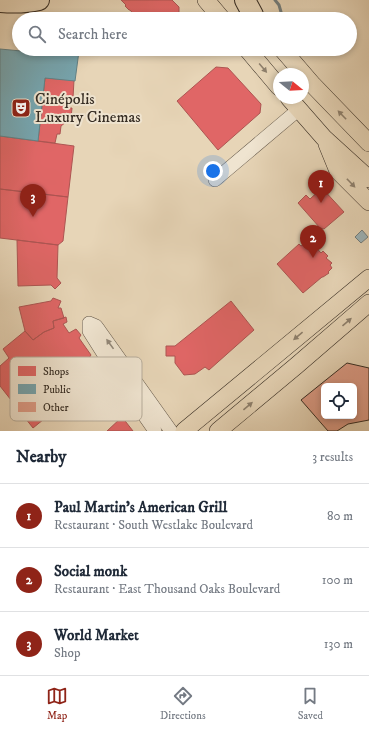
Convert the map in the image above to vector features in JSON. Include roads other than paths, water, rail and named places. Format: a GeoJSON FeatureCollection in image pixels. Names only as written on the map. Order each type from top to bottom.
{"type":"FeatureCollection","features":[{"type":"Feature","properties":{"kind":"highway"},"geometry":{"type":"LineString","coordinates":[[0,2],[13,3],[39,0]]}},
{"type":"Feature","properties":{"kind":"main road"},"geometry":{"type":"LineString","coordinates":[[206,0],[216,12]]}},
{"type":"Feature","properties":{"kind":"main road"},"geometry":{"type":"LineString","coordinates":[[239,0],[251,11]]}},
{"type":"Feature","properties":{"kind":"main road"},"geometry":{"type":"LineString","coordinates":[[253,56],[273,80]]}},
{"type":"Feature","properties":{"kind":"main road"},"geometry":{"type":"LineString","coordinates":[[288,56],[313,85],[369,143]]}},
{"type":"Feature","properties":{"kind":"main road"},"geometry":{"type":"LineString","coordinates":[[294,104],[324,138],[369,179]]}},
{"type":"Feature","properties":{"kind":"main road"},"geometry":{"type":"LineString","coordinates":[[324,138],[338,171],[369,202]]}},
{"type":"Feature","properties":{"kind":"main road"},"geometry":{"type":"LineString","coordinates":[[328,311],[369,268]]}},
{"type":"Feature","properties":{"kind":"main road"},"geometry":{"type":"LineString","coordinates":[[184,431],[369,278]]}},
{"type":"Feature","properties":{"kind":"main road"},"geometry":{"type":"LineString","coordinates":[[218,431],[369,303]]}},
{"type":"Feature","properties":{"kind":"street"},"geometry":{"type":"LineString","coordinates":[[215,180],[294,104]]}},
{"type":"Feature","properties":{"kind":"street"},"geometry":{"type":"LineString","coordinates":[[105,357],[89,331],[89,323],[96,326],[118,357]]}},
{"type":"Feature","properties":{"kind":"street"},"geometry":{"type":"LineString","coordinates":[[142,390],[171,431]]}},
{"type":"Feature","properties":{"kind":"street"},"geometry":{"type":"LineString","coordinates":[[142,412],[155,431]]}},
{"type":"Feature","properties":{"kind":"water"},"geometry":{"type":"Polygon","coordinates":[[[362,230],[368,237],[361,243],[355,237],[362,230]]]}},
{"type":"Feature","properties":{"kind":"waterway"},"geometry":{"type":"LineString","coordinates":[[275,0],[279,5],[281,12]]}},
{"type":"Feature","properties":{"kind":"place","name":"Cinépolis Luxury Cinemas"},"geometry":{"type":"Point","coordinates":[21,108]}},
{"type":"Feature","properties":{"kind":"place","name":"Paul Martin's American Grill"},"geometry":{"type":"Point","coordinates":[321,203]}},
{"type":"Feature","properties":{"kind":"place","name":"World Market"},"geometry":{"type":"Point","coordinates":[33,217]}},
{"type":"Feature","properties":{"kind":"place","name":"Social monk"},"geometry":{"type":"Point","coordinates":[313,258]}}]}
